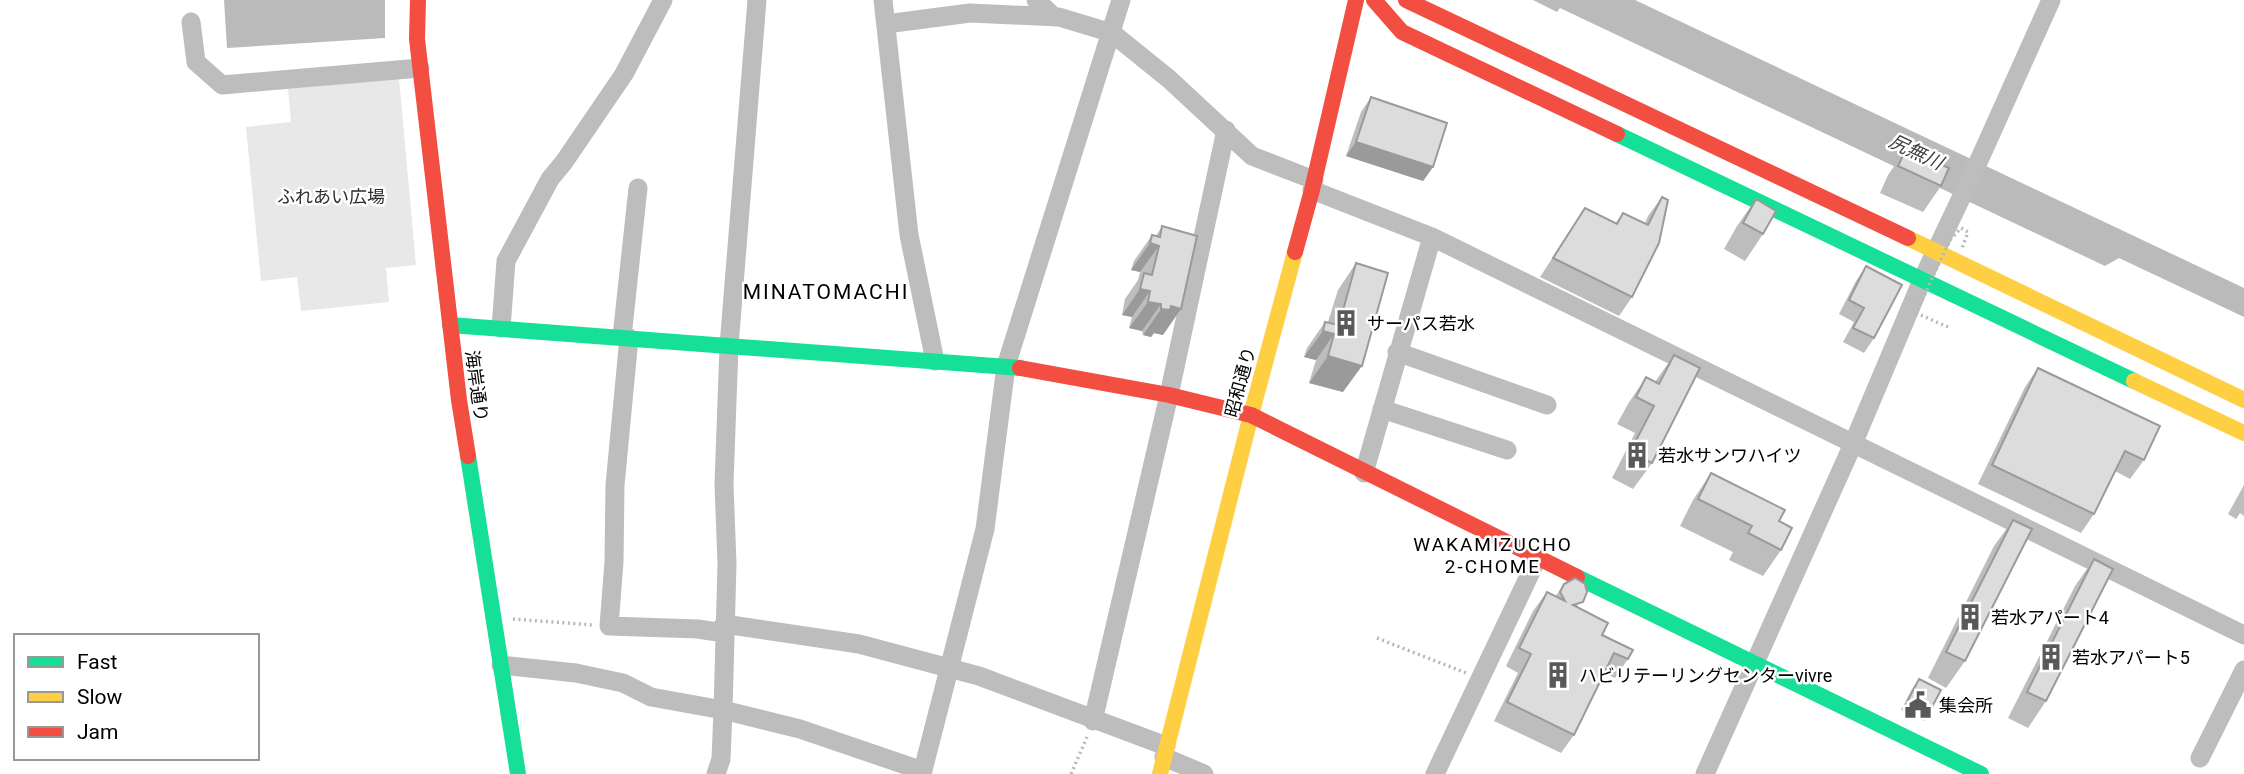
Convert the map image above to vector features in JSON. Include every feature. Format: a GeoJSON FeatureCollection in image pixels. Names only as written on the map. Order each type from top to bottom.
{"type":"FeatureCollection","features":[{"type":"Feature","properties":{"kind":"street","name":"海岸通り"},"geometry":{"type":"LineString","coordinates":[[418,0],[417,39],[459,400],[518,774]]}},
{"type":"Feature","properties":{"kind":"street"},"geometry":{"type":"LineString","coordinates":[[716,774],[720,759],[723,710],[727,564],[724,484],[729,346],[757,0]]}},
{"type":"Feature","properties":{"kind":"street"},"geometry":{"type":"LineString","coordinates":[[883,0],[909,235],[935,361]]}},
{"type":"Feature","properties":{"kind":"street"},"geometry":{"type":"LineString","coordinates":[[1036,0],[1054,17]]}},
{"type":"Feature","properties":{"kind":"street"},"geometry":{"type":"LineString","coordinates":[[501,665],[576,673],[623,683],[651,697],[723,710],[800,729],[923,772],[985,529],[1006,366],[1121,0]]}},
{"type":"Feature","properties":{"kind":"street","name":"昭和通り"},"geometry":{"type":"LineString","coordinates":[[1163,759],[1313,185],[1356,0]]}},
{"type":"Feature","properties":{"kind":"street"},"geometry":{"type":"LineString","coordinates":[[1374,0],[1402,32],[2244,433]]}},
{"type":"Feature","properties":{"kind":"street"},"geometry":{"type":"LineString","coordinates":[[1406,0],[2244,400]]}},
{"type":"Feature","properties":{"kind":"street"},"geometry":{"type":"LineString","coordinates":[[1705,774],[1853,444],[1935,251],[2051,0]]}},
{"type":"Feature","properties":{"kind":"street"},"geometry":{"type":"LineString","coordinates":[[501,328],[506,261],[550,179],[624,74],[657,1]]}},
{"type":"Feature","properties":{"kind":"street"},"geometry":{"type":"LineString","coordinates":[[886,23],[970,13],[1054,17],[1112,33],[1169,79],[1252,156],[1432,237],[2244,635]]}},
{"type":"Feature","properties":{"kind":"street"},"geometry":{"type":"LineString","coordinates":[[191,22],[196,62],[222,85],[421,68]]}},
{"type":"Feature","properties":{"kind":"street"},"geometry":{"type":"LineString","coordinates":[[1093,721],[1169,396],[1226,130]]}},
{"type":"Feature","properties":{"kind":"street"},"geometry":{"type":"LineString","coordinates":[[638,188],[615,485],[614,562],[609,626],[724,628],[859,644],[979,676],[1093,721],[1163,759],[1204,774]]}},
{"type":"Feature","properties":{"kind":"street"},"geometry":{"type":"LineString","coordinates":[[1364,473],[1432,237]]}},
{"type":"Feature","properties":{"kind":"street"},"geometry":{"type":"LineString","coordinates":[[2053,342],[2070,315]]}},
{"type":"Feature","properties":{"kind":"street"},"geometry":{"type":"LineString","coordinates":[[450,325],[1006,366],[1169,396],[1251,415],[1364,473],[1981,774]]}},
{"type":"Feature","properties":{"kind":"street"},"geometry":{"type":"LineString","coordinates":[[1397,352],[1547,405]]}},
{"type":"Feature","properties":{"kind":"street"},"geometry":{"type":"LineString","coordinates":[[1382,408],[1507,450]]}},
{"type":"Feature","properties":{"kind":"street"},"geometry":{"type":"LineString","coordinates":[[1435,774],[1538,557]]}},
{"type":"Feature","properties":{"kind":"street"},"geometry":{"type":"LineString","coordinates":[[2200,758],[2244,670]]}},
{"type":"Feature","properties":{"kind":"path"},"geometry":{"type":"LineString","coordinates":[[1948,327],[1916,313],[1950,240],[1961,228],[1968,232],[1962,248]]}},
{"type":"Feature","properties":{"kind":"path"},"geometry":{"type":"LineString","coordinates":[[494,617],[609,626]]}},
{"type":"Feature","properties":{"kind":"path"},"geometry":{"type":"LineString","coordinates":[[1377,638],[1481,679]]}},
{"type":"Feature","properties":{"kind":"path"},"geometry":{"type":"LineString","coordinates":[[1071,774],[1093,721]]}},
{"type":"Feature","properties":{"kind":"green space","name":"ふれあい広場"},"geometry":{"type":"Polygon","coordinates":[[[399,78],[416,265],[386,268],[389,302],[301,311],[297,277],[261,281],[246,127],[291,122],[288,89],[399,78]]]}},
{"type":"Feature","properties":{"kind":"water"},"geometry":{"type":"Polygon","coordinates":[[[224,0],[385,0],[385,38],[227,48],[224,0]]]}},
{"type":"Feature","properties":{"kind":"water","name":"尻無川"},"geometry":{"type":"Polygon","coordinates":[[[1533,0],[1635,0],[2244,288],[2244,317],[2119,258],[2105,266],[1560,8],[1557,12],[1533,0]]]}},
{"type":"Feature","properties":{"kind":"building"},"geometry":{"type":"Polygon","coordinates":[[[1371,97],[1447,123],[1433,167],[1356,142],[1371,97]]]}},
{"type":"Feature","properties":{"kind":"building"},"geometry":{"type":"Polygon","coordinates":[[[1906,149],[1949,168],[1941,186],[1898,166],[1906,149]]]}},
{"type":"Feature","properties":{"kind":"building"},"geometry":{"type":"Polygon","coordinates":[[[1662,197],[1668,200],[1659,243],[1632,297],[1553,258],[1585,208],[1617,224],[1623,213],[1648,225],[1662,197]]]}},
{"type":"Feature","properties":{"kind":"building"},"geometry":{"type":"Polygon","coordinates":[[[1756,199],[1776,211],[1763,234],[1743,223],[1756,199]]]}},
{"type":"Feature","properties":{"kind":"building"},"geometry":{"type":"Polygon","coordinates":[[[1162,226],[1197,236],[1181,309],[1171,306],[1170,310],[1161,309],[1161,304],[1148,302],[1150,291],[1140,289],[1144,273],[1152,275],[1159,246],[1150,243],[1152,235],[1160,237],[1162,226]]]}},
{"type":"Feature","properties":{"kind":"building"},"geometry":{"type":"Polygon","coordinates":[[[1356,263],[1388,273],[1362,366],[1328,356],[1334,334],[1323,331],[1325,322],[1339,325],[1356,263]]]}},
{"type":"Feature","properties":{"kind":"building"},"geometry":{"type":"Polygon","coordinates":[[[1866,266],[1902,285],[1874,338],[1853,328],[1864,308],[1849,300],[1866,266]]]}},
{"type":"Feature","properties":{"kind":"building"},"geometry":{"type":"Polygon","coordinates":[[[1674,355],[1700,368],[1652,463],[1630,452],[1654,406],[1636,397],[1646,377],[1659,384],[1674,355]]]}},
{"type":"Feature","properties":{"kind":"building"},"geometry":{"type":"Polygon","coordinates":[[[2038,368],[2160,426],[2144,460],[2125,451],[2094,514],[1992,465],[2038,368]]]}},
{"type":"Feature","properties":{"kind":"building"},"geometry":{"type":"Polygon","coordinates":[[[1711,473],[1785,510],[1779,521],[1792,528],[1781,550],[1748,533],[1752,526],[1698,499],[1711,473]]]}},
{"type":"Feature","properties":{"kind":"building","name":"若水アパート4"},"geometry":{"type":"Polygon","coordinates":[[[2013,520],[2032,529],[1965,661],[1946,652],[2013,520]]]}},
{"type":"Feature","properties":{"kind":"building","name":"若水アパート5"},"geometry":{"type":"Polygon","coordinates":[[[2094,559],[2113,569],[2046,701],[2027,692],[2094,559]]]}},
{"type":"Feature","properties":{"kind":"building","name":"ハビリテーリングセンターvivre"},"geometry":{"type":"Polygon","coordinates":[[[1575,578],[1585,584],[1587,592],[1583,602],[1573,605],[1608,623],[1602,635],[1633,650],[1628,659],[1614,653],[1574,735],[1507,702],[1531,654],[1519,648],[1547,592],[1565,601],[1560,592],[1564,584],[1575,578]]]}},
{"type":"Feature","properties":{"kind":"building"},"geometry":{"type":"Polygon","coordinates":[[[1919,679],[1941,690],[1930,711],[1908,700],[1919,679]]]}},
{"type":"Feature","properties":{"kind":"traffic: fast"},"geometry":{"type":"LineString","coordinates":[[1617,134],[2134,381]]}},
{"type":"Feature","properties":{"kind":"traffic: fast"},"geometry":{"type":"LineString","coordinates":[[450,325],[1020,368]]}},
{"type":"Feature","properties":{"kind":"traffic: fast"},"geometry":{"type":"LineString","coordinates":[[468,456],[518,774]]}},
{"type":"Feature","properties":{"kind":"traffic: fast"},"geometry":{"type":"LineString","coordinates":[[1577,577],[1981,774]]}},
{"type":"Feature","properties":{"kind":"traffic: slow"},"geometry":{"type":"LineString","coordinates":[[1908,238],[2244,400]]}},
{"type":"Feature","properties":{"kind":"traffic: slow"},"geometry":{"type":"LineString","coordinates":[[1160,774],[1295,252]]}},
{"type":"Feature","properties":{"kind":"traffic: slow"},"geometry":{"type":"LineString","coordinates":[[2134,381],[2244,433]]}},
{"type":"Feature","properties":{"kind":"traffic: jam"},"geometry":{"type":"LineString","coordinates":[[418,0],[417,39],[459,400],[468,456]]}},
{"type":"Feature","properties":{"kind":"traffic: jam"},"geometry":{"type":"LineString","coordinates":[[1295,252],[1356,0]]}},
{"type":"Feature","properties":{"kind":"traffic: jam"},"geometry":{"type":"LineString","coordinates":[[1374,0],[1402,32],[1617,134]]}},
{"type":"Feature","properties":{"kind":"traffic: jam"},"geometry":{"type":"LineString","coordinates":[[1406,0],[1908,238]]}},
{"type":"Feature","properties":{"kind":"traffic: jam"},"geometry":{"type":"LineString","coordinates":[[1020,368],[1169,395],[1251,415],[1577,577]]}},
{"type":"Feature","properties":{"kind":"place","name":"サーパス若水"},"geometry":{"type":"Point","coordinates":[1346,323]}},
{"type":"Feature","properties":{"kind":"place","name":"若水サンワハイツ"},"geometry":{"type":"Point","coordinates":[1637,455]}},
{"type":"Feature","properties":{"kind":"place","name":"若水アパート4"},"geometry":{"type":"Point","coordinates":[1970,617]}},
{"type":"Feature","properties":{"kind":"place","name":"若水アパート5"},"geometry":{"type":"Point","coordinates":[2051,657]}},
{"type":"Feature","properties":{"kind":"place","name":"ハビリテーリングセンターvivre"},"geometry":{"type":"Point","coordinates":[1558,675]}},
{"type":"Feature","properties":{"kind":"place","name":"集会所"},"geometry":{"type":"Point","coordinates":[1918,705]}},
{"type":"Feature","properties":{"kind":"district","name":"MINATOMACHI"},"geometry":{"type":"Point","coordinates":[826,292]}},
{"type":"Feature","properties":{"kind":"district","name":"WAKAMIZUCHO 2-CHOME"},"geometry":{"type":"Point","coordinates":[1493,555]}}]}
